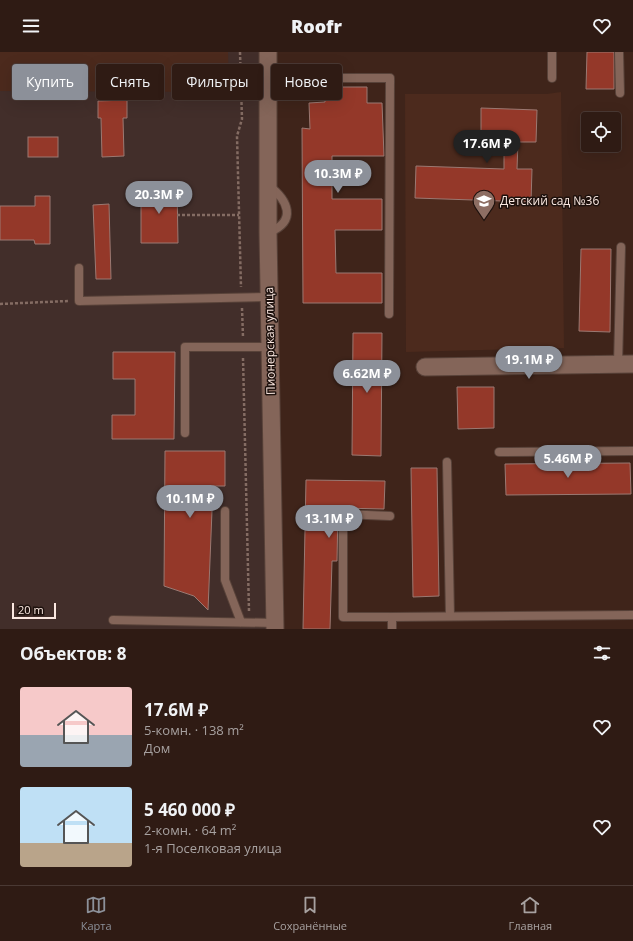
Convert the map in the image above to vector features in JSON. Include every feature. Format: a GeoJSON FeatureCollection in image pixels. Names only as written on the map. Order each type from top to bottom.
{"type":"FeatureCollection","features":[{"type":"Feature","properties":{"kind":"street","name":"Пионерская улица"},"geometry":{"type":"LineString","coordinates":[[268,52],[267,184],[275,626]]}},
{"type":"Feature","properties":{"kind":"street"},"geometry":{"type":"LineString","coordinates":[[426,367],[626,364]]}},
{"type":"Feature","properties":{"kind":"lane"},"geometry":{"type":"LineString","coordinates":[[552,52],[552,78]]}},
{"type":"Feature","properties":{"kind":"lane"},"geometry":{"type":"LineString","coordinates":[[620,52],[620,93]]}},
{"type":"Feature","properties":{"kind":"lane"},"geometry":{"type":"LineString","coordinates":[[267,85],[301,85],[313,78],[390,78],[389,314]]}},
{"type":"Feature","properties":{"kind":"lane"},"geometry":{"type":"LineString","coordinates":[[621,248],[626,364]]}},
{"type":"Feature","properties":{"kind":"lane"},"geometry":{"type":"LineString","coordinates":[[78,268],[79,301],[269,297]]}},
{"type":"Feature","properties":{"kind":"lane"},"geometry":{"type":"LineString","coordinates":[[185,433],[185,347],[270,347]]}},
{"type":"Feature","properties":{"kind":"lane"},"geometry":{"type":"LineString","coordinates":[[499,452],[633,451]]}},
{"type":"Feature","properties":{"kind":"lane"},"geometry":{"type":"LineString","coordinates":[[448,462],[450,616]]}},
{"type":"Feature","properties":{"kind":"lane"},"geometry":{"type":"LineString","coordinates":[[225,511],[226,580],[241,622]]}},
{"type":"Feature","properties":{"kind":"lane"},"geometry":{"type":"LineString","coordinates":[[390,516],[344,514],[343,617],[633,615]]}},
{"type":"Feature","properties":{"kind":"lane"},"geometry":{"type":"LineString","coordinates":[[392,616],[392,629]]}},
{"type":"Feature","properties":{"kind":"lane"},"geometry":{"type":"LineString","coordinates":[[113,620],[241,622],[275,626]]}},
{"type":"Feature","properties":{"kind":"path"},"geometry":{"type":"LineString","coordinates":[[177,215],[239,215]]}},
{"type":"Feature","properties":{"kind":"path"},"geometry":{"type":"LineString","coordinates":[[0,304],[79,301]]}},
{"type":"Feature","properties":{"kind":"shaded area"},"geometry":{"type":"Polygon","coordinates":[[[0,52],[268,52],[275,629],[0,629],[0,52]]]}},
{"type":"Feature","properties":{"kind":"shaded area"},"geometry":{"type":"Polygon","coordinates":[[[0,52],[228,52],[228,64],[172,64],[172,92],[164,92],[164,64],[96,64],[96,91],[88,91],[88,64],[12,64],[12,91],[0,91],[0,52]]]}},
{"type":"Feature","properties":{"kind":"shaded area","name":"Детский сад №36"},"geometry":{"type":"Polygon","coordinates":[[[561,92],[564,348],[406,352],[405,94],[547,94],[561,92]]]}},
{"type":"Feature","properties":{"kind":"building"},"geometry":{"type":"Polygon","coordinates":[[[587,52],[614,52],[614,89],[586,89],[587,52]]]}},
{"type":"Feature","properties":{"kind":"building"},"geometry":{"type":"Polygon","coordinates":[[[342,87],[367,87],[367,103],[382,103],[384,156],[332,156],[332,199],[382,199],[382,230],[335,230],[336,273],[382,273],[382,303],[303,303],[302,128],[310,129],[309,103],[325,102],[325,100],[342,100],[342,87]]]}},
{"type":"Feature","properties":{"kind":"building"},"geometry":{"type":"Polygon","coordinates":[[[127,100],[127,118],[123,118],[124,156],[102,157],[101,118],[98,118],[98,101],[127,100]]]}},
{"type":"Feature","properties":{"kind":"building"},"geometry":{"type":"Polygon","coordinates":[[[481,108],[537,110],[536,142],[518,142],[517,169],[532,169],[531,202],[415,198],[416,166],[504,169],[504,142],[481,141],[481,108]]]}},
{"type":"Feature","properties":{"kind":"building"},"geometry":{"type":"Polygon","coordinates":[[[28,137],[58,137],[58,157],[28,157],[28,137]]]}},
{"type":"Feature","properties":{"kind":"building"},"geometry":{"type":"Polygon","coordinates":[[[177,186],[178,243],[141,243],[141,187],[177,186]]]}},
{"type":"Feature","properties":{"kind":"building"},"geometry":{"type":"Polygon","coordinates":[[[35,196],[50,196],[50,244],[35,244],[34,240],[0,240],[0,206],[35,206],[35,196]]]}},
{"type":"Feature","properties":{"kind":"building"},"geometry":{"type":"Polygon","coordinates":[[[109,204],[111,279],[96,279],[93,205],[109,204]]]}},
{"type":"Feature","properties":{"kind":"building"},"geometry":{"type":"Polygon","coordinates":[[[581,249],[611,249],[610,332],[579,331],[581,249]]]}},
{"type":"Feature","properties":{"kind":"building"},"geometry":{"type":"Polygon","coordinates":[[[353,333],[382,333],[381,456],[352,455],[353,333]]]}},
{"type":"Feature","properties":{"kind":"building"},"geometry":{"type":"Polygon","coordinates":[[[113,352],[175,352],[174,439],[112,439],[112,415],[135,415],[135,379],[113,379],[113,352]]]}},
{"type":"Feature","properties":{"kind":"building"},"geometry":{"type":"Polygon","coordinates":[[[457,387],[494,387],[494,428],[458,429],[457,387]]]}},
{"type":"Feature","properties":{"kind":"building"},"geometry":{"type":"Polygon","coordinates":[[[165,451],[225,451],[225,486],[213,486],[208,610],[194,596],[164,586],[165,451]]]}},
{"type":"Feature","properties":{"kind":"building"},"geometry":{"type":"Polygon","coordinates":[[[630,463],[631,494],[506,495],[505,464],[630,463]]]}},
{"type":"Feature","properties":{"kind":"building"},"geometry":{"type":"Polygon","coordinates":[[[411,468],[437,468],[439,596],[413,597],[411,468]]]}},
{"type":"Feature","properties":{"kind":"building"},"geometry":{"type":"Polygon","coordinates":[[[306,480],[385,481],[384,509],[338,508],[337,561],[332,561],[330,629],[303,629],[306,480]]]}},
{"type":"Feature","properties":{"kind":"place","name":"Детский сад №36"},"geometry":{"type":"Point","coordinates":[484,220]}}]}
